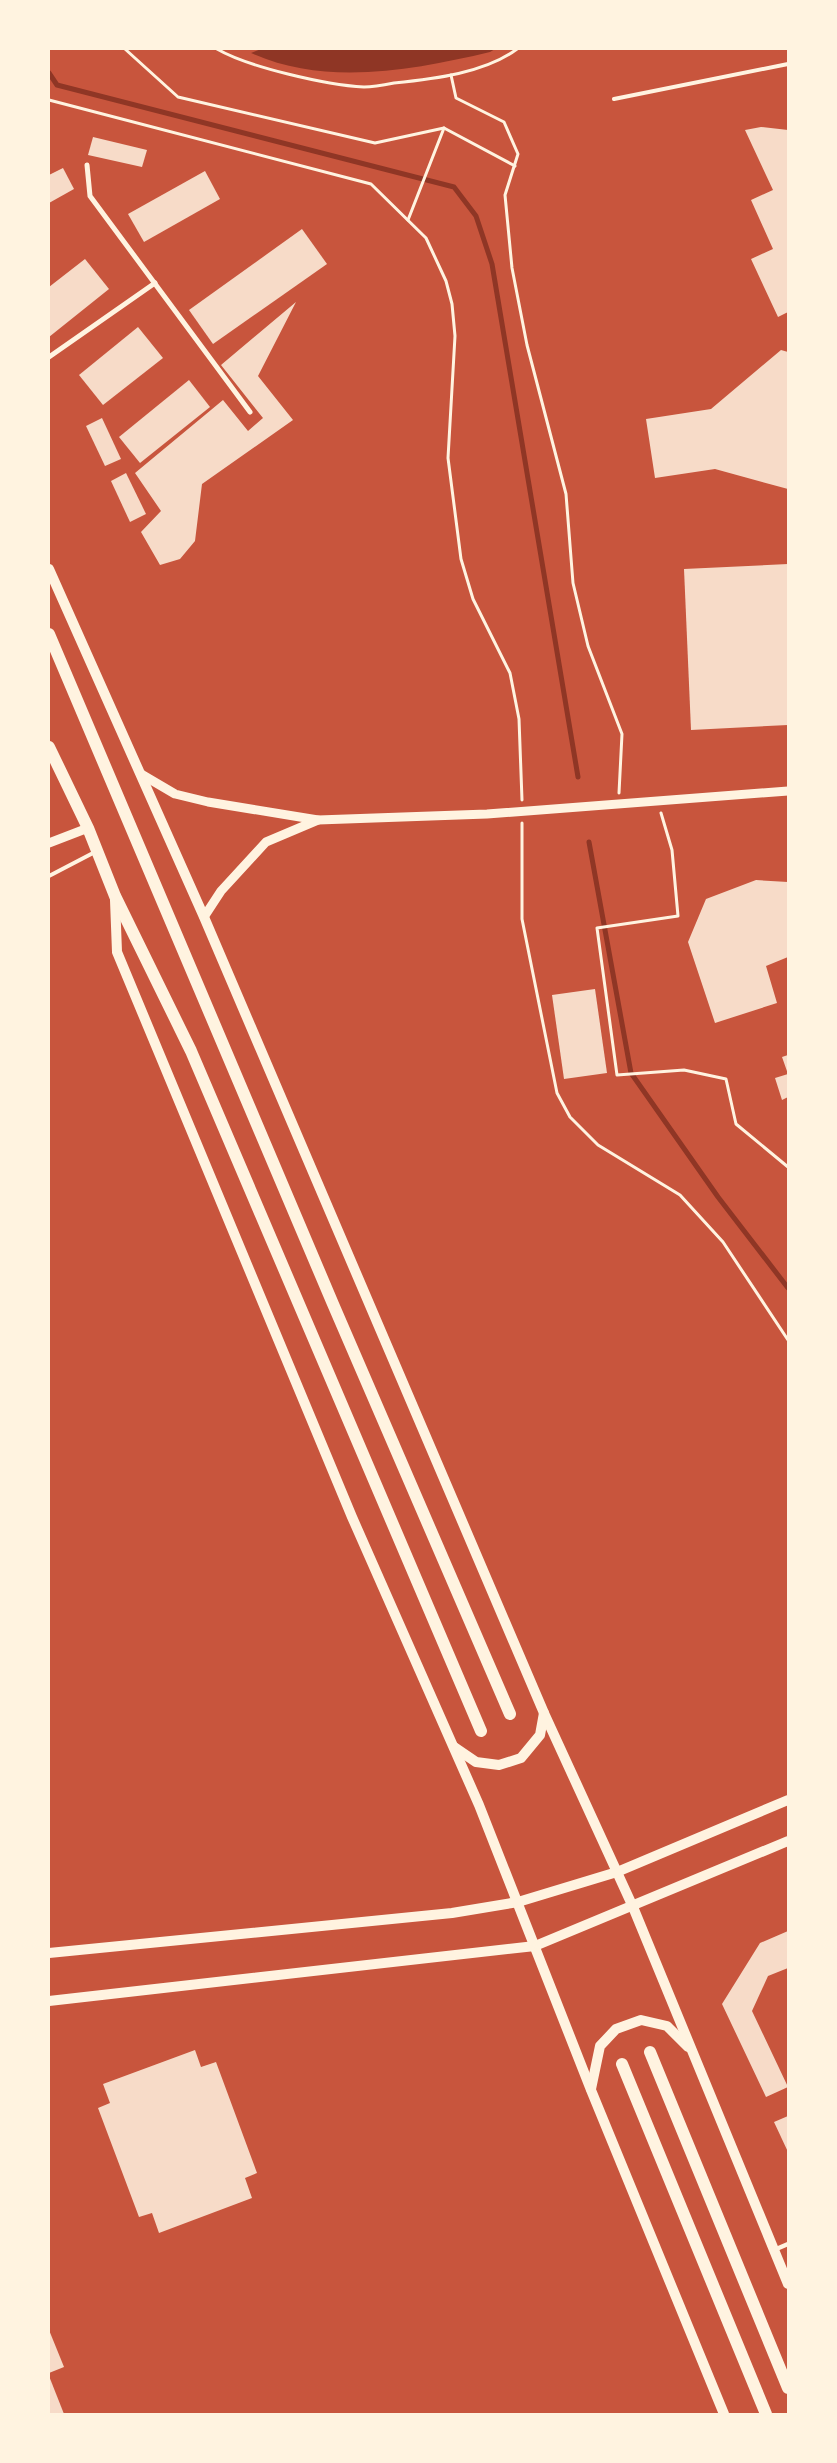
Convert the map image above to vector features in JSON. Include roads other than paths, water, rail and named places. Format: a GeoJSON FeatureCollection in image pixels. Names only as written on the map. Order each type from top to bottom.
{"type":"FeatureCollection","features":[{"type":"Feature","properties":{"kind":"highway"},"geometry":{"type":"LineString","coordinates":[[49,634],[333,1304],[510,1714]]}},
{"type":"Feature","properties":{"kind":"highway"},"geometry":{"type":"LineString","coordinates":[[49,747],[88,828],[115,896],[191,1051],[481,1731]]}},
{"type":"Feature","properties":{"kind":"highway"},"geometry":{"type":"LineString","coordinates":[[650,2052],[788,2388]]}},
{"type":"Feature","properties":{"kind":"highway"},"geometry":{"type":"LineString","coordinates":[[622,2064],[766,2414]]}},
{"type":"Feature","properties":{"kind":"main road"},"geometry":{"type":"LineString","coordinates":[[49,569],[204,917],[544,1713],[633,1907],[788,2284]]}},
{"type":"Feature","properties":{"kind":"main road"},"geometry":{"type":"LineString","coordinates":[[115,896],[117,952],[352,1517],[453,1747],[518,1902],[591,2090],[724,2414]]}},
{"type":"Feature","properties":{"kind":"main road"},"geometry":{"type":"LineString","coordinates":[[453,1747],[476,1762],[499,1765],[521,1758],[540,1735],[544,1713]]}},
{"type":"Feature","properties":{"kind":"main road"},"geometry":{"type":"LineString","coordinates":[[49,1953],[452,1913],[518,1902],[617,1872],[788,1800]]}},
{"type":"Feature","properties":{"kind":"main road"},"geometry":{"type":"LineString","coordinates":[[49,2001],[535,1946],[633,1907],[788,1841]]}},
{"type":"Feature","properties":{"kind":"main road"},"geometry":{"type":"LineString","coordinates":[[591,2090],[600,2046],[616,2030],[641,2020],[667,2026],[692,2052]]}},
{"type":"Feature","properties":{"kind":"street"},"geometry":{"type":"LineString","coordinates":[[87,166],[90,196],[250,412]]}},
{"type":"Feature","properties":{"kind":"street"},"geometry":{"type":"LineString","coordinates":[[49,357],[155,283]]}},
{"type":"Feature","properties":{"kind":"street"},"geometry":{"type":"LineString","coordinates":[[141,774],[174,794],[208,802],[318,820],[487,814],[657,800],[788,792]]}},
{"type":"Feature","properties":{"kind":"street"},"geometry":{"type":"LineString","coordinates":[[204,917],[221,891],[266,842],[318,820]]}},
{"type":"Feature","properties":{"kind":"street"},"geometry":{"type":"LineString","coordinates":[[49,843],[88,828]]}},
{"type":"Feature","properties":{"kind":"street"},"geometry":{"type":"LineString","coordinates":[[774,2250],[788,2244]]}},
{"type":"Feature","properties":{"kind":"lane"},"geometry":{"type":"LineString","coordinates":[[614,100],[788,64]]}},
{"type":"Feature","properties":{"kind":"lane"},"geometry":{"type":"LineString","coordinates":[[49,876],[97,851]]}},
{"type":"Feature","properties":{"kind":"waterway"},"geometry":{"type":"LineString","coordinates":[[49,73],[57,85],[454,187],[476,216],[492,264],[578,777]]}},
{"type":"Feature","properties":{"kind":"waterway"},"geometry":{"type":"LineString","coordinates":[[589,842],[631,1073],[718,1197],[788,1288]]}}]}
